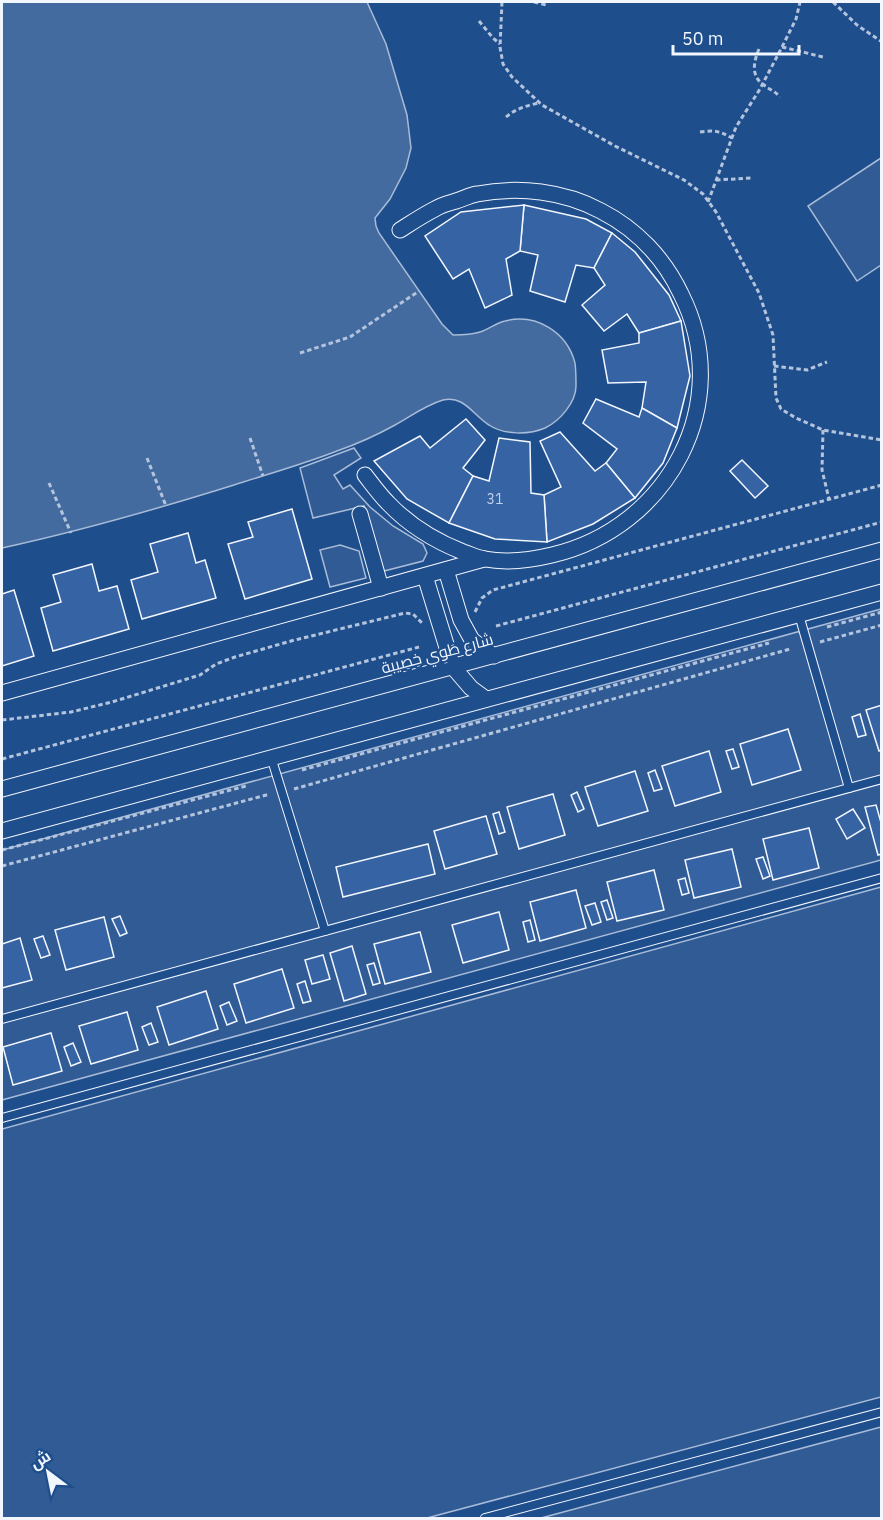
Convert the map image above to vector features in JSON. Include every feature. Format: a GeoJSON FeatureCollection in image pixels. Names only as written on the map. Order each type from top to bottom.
{"type":"FeatureCollection","features":[{"type":"Feature","properties":{"kind":"street"},"geometry":{"type":"LineString","coordinates":[[364,475],[388,503],[417,528],[449,546],[484,559],[538,558],[574,549],[615,528],[637,512],[656,492],[673,470],[686,445],[695,417],[700,389],[700,360],[696,332],[687,304],[674,279],[657,255],[637,235],[614,218],[589,204],[562,195],[519,190],[477,194],[436,208],[400,230]]}},
{"type":"Feature","properties":{"kind":"street"},"geometry":{"type":"LineString","coordinates":[[360,514],[381,588]]}},
{"type":"Feature","properties":{"kind":"street","name":"شارع طَوِي خِصِيبة"},"geometry":{"type":"LineString","coordinates":[[2,789],[882,550]]}},
{"type":"Feature","properties":{"kind":"street"},"geometry":{"type":"LineString","coordinates":[[2,693],[484,559]]}},
{"type":"Feature","properties":{"kind":"street"},"geometry":{"type":"LineString","coordinates":[[446,570],[460,620],[472,640],[494,656]]}},
{"type":"Feature","properties":{"kind":"street"},"geometry":{"type":"LineString","coordinates":[[425,576],[453,667],[471,688],[486,699]]}},
{"type":"Feature","properties":{"kind":"street"},"geometry":{"type":"LineString","coordinates":[[2,831],[882,592]]}},
{"type":"Feature","properties":{"kind":"lane"},"geometry":{"type":"LineString","coordinates":[[799,615],[849,788]]}},
{"type":"Feature","properties":{"kind":"lane"},"geometry":{"type":"LineString","coordinates":[[271,757],[324,931]]}},
{"type":"Feature","properties":{"kind":"lane"},"geometry":{"type":"LineString","coordinates":[[2,1019],[882,779]]}},
{"type":"Feature","properties":{"kind":"lane"},"geometry":{"type":"LineString","coordinates":[[2,1118],[882,878]]}},
{"type":"Feature","properties":{"kind":"lane"},"geometry":{"type":"LineString","coordinates":[[485,1518],[882,1412]]}},
{"type":"Feature","properties":{"kind":"path"},"geometry":{"type":"LineString","coordinates":[[502,2],[500,44],[503,64],[512,78],[538,103],[615,146],[684,180],[703,194],[716,212],[759,293],[773,335],[776,398],[781,409],[823,430],[882,440]]}},
{"type":"Feature","properties":{"kind":"path"},"geometry":{"type":"LineString","coordinates":[[534,2],[546,5]]}},
{"type":"Feature","properties":{"kind":"path"},"geometry":{"type":"LineString","coordinates":[[708,202],[736,127],[782,47],[796,19],[800,2]]}},
{"type":"Feature","properties":{"kind":"path"},"geometry":{"type":"LineString","coordinates":[[833,2],[857,25],[882,42]]}},
{"type":"Feature","properties":{"kind":"path"},"geometry":{"type":"LineString","coordinates":[[479,21],[500,44]]}},
{"type":"Feature","properties":{"kind":"path"},"geometry":{"type":"LineString","coordinates":[[782,47],[823,57]]}},
{"type":"Feature","properties":{"kind":"path"},"geometry":{"type":"LineString","coordinates":[[759,49],[754,61],[754,69],[762,85],[772,89],[780,97]]}},
{"type":"Feature","properties":{"kind":"path"},"geometry":{"type":"LineString","coordinates":[[506,117],[524,106],[538,103]]}},
{"type":"Feature","properties":{"kind":"path"},"geometry":{"type":"LineString","coordinates":[[700,132],[720,131],[732,138]]}},
{"type":"Feature","properties":{"kind":"path"},"geometry":{"type":"LineString","coordinates":[[716,180],[751,178]]}},
{"type":"Feature","properties":{"kind":"path"},"geometry":{"type":"LineString","coordinates":[[300,353],[351,337],[419,291]]}},
{"type":"Feature","properties":{"kind":"path"},"geometry":{"type":"LineString","coordinates":[[774,366],[807,370],[827,362]]}},
{"type":"Feature","properties":{"kind":"path"},"geometry":{"type":"LineString","coordinates":[[823,430],[822,470],[829,499]]}},
{"type":"Feature","properties":{"kind":"path"},"geometry":{"type":"LineString","coordinates":[[250,438],[263,476]]}},
{"type":"Feature","properties":{"kind":"path"},"geometry":{"type":"LineString","coordinates":[[147,458],[166,506]]}},
{"type":"Feature","properties":{"kind":"path"},"geometry":{"type":"LineString","coordinates":[[50,483],[71,532]]}},
{"type":"Feature","properties":{"kind":"path"},"geometry":{"type":"LineString","coordinates":[[496,626],[882,522]]}},
{"type":"Feature","properties":{"kind":"path"},"geometry":{"type":"LineString","coordinates":[[826,627],[882,612]]}},
{"type":"Feature","properties":{"kind":"path"},"geometry":{"type":"LineString","coordinates":[[815,643],[882,625]]}},
{"type":"Feature","properties":{"kind":"path"},"geometry":{"type":"LineString","coordinates":[[302,770],[769,643]]}},
{"type":"Feature","properties":{"kind":"path"},"geometry":{"type":"LineString","coordinates":[[2,759],[419,647]]}},
{"type":"Feature","properties":{"kind":"path"},"geometry":{"type":"LineString","coordinates":[[289,790],[790,650]]}},
{"type":"Feature","properties":{"kind":"path"},"geometry":{"type":"LineString","coordinates":[[2,850],[246,786]]}},
{"type":"Feature","properties":{"kind":"path"},"geometry":{"type":"LineString","coordinates":[[2,866],[270,794]]}},
{"type":"Feature","properties":{"kind":"shaded area"},"geometry":{"type":"Polygon","coordinates":[[[2,2],[367,2],[386,44],[407,115],[411,148],[406,168],[390,199],[375,218],[379,233],[442,324],[453,335],[477,333],[502,322],[517,319],[539,323],[558,334],[571,352],[575,363],[575,392],[566,410],[556,421],[545,428],[517,433],[502,431],[489,425],[457,400],[443,400],[367,439],[312,460],[147,511],[2,548],[2,2]]]}},
{"type":"Feature","properties":{"kind":"shaded area"},"geometry":{"type":"Polygon","coordinates":[[[881,158],[881,265],[857,281],[808,206],[881,158]]]}},
{"type":"Feature","properties":{"kind":"shaded area"},"geometry":{"type":"Polygon","coordinates":[[[354,448],[361,458],[334,475],[343,489],[350,485],[370,507],[393,526],[423,544],[427,553],[423,561],[384,571],[364,506],[313,518],[300,468],[354,448]]]}},
{"type":"Feature","properties":{"kind":"shaded area"},"geometry":{"type":"Polygon","coordinates":[[[340,545],[359,551],[366,578],[330,587],[320,550],[340,545]]]}},
{"type":"Feature","properties":{"kind":"shaded area"},"geometry":{"type":"Polygon","coordinates":[[[881,609],[881,860],[2,1100],[2,850],[881,609]]]}},
{"type":"Feature","properties":{"kind":"shaded area"},"geometry":{"type":"Polygon","coordinates":[[[881,887],[881,1397],[427,1518],[2,1518],[2,1129],[881,887]]]}},
{"type":"Feature","properties":{"kind":"shaded area"},"geometry":{"type":"Polygon","coordinates":[[[881,1427],[881,1518],[541,1518],[881,1427]]]}},
{"type":"Feature","properties":{"kind":"building"},"geometry":{"type":"Polygon","coordinates":[[[524,205],[586,219],[612,233],[594,268],[576,265],[565,302],[530,291],[538,255],[520,251],[524,205]]]}},
{"type":"Feature","properties":{"kind":"building"},"geometry":{"type":"Polygon","coordinates":[[[524,205],[520,251],[506,259],[512,295],[485,308],[469,269],[453,279],[425,236],[461,212],[524,205]]]}},
{"type":"Feature","properties":{"kind":"building"},"geometry":{"type":"Polygon","coordinates":[[[612,233],[635,252],[669,295],[681,321],[639,333],[627,314],[604,331],[582,305],[605,285],[594,268],[612,233]]]}},
{"type":"Feature","properties":{"kind":"building"},"geometry":{"type":"Polygon","coordinates":[[[681,321],[690,376],[677,428],[642,408],[646,382],[608,383],[602,350],[639,343],[639,333],[681,321]]]}},
{"type":"Feature","properties":{"kind":"building"},"geometry":{"type":"Polygon","coordinates":[[[596,399],[639,417],[642,408],[677,428],[663,463],[635,498],[606,463],[617,449],[583,423],[596,399]]]}},
{"type":"Feature","properties":{"kind":"building"},"geometry":{"type":"Polygon","coordinates":[[[466,419],[485,440],[463,468],[473,476],[449,523],[407,499],[374,461],[420,436],[430,448],[466,419]]]}},
{"type":"Feature","properties":{"kind":"building"},"geometry":{"type":"Polygon","coordinates":[[[560,432],[595,471],[606,463],[635,498],[593,524],[547,542],[544,495],[561,487],[540,441],[560,432]]]}},
{"type":"Feature","properties":{"kind":"building"},"geometry":{"type":"Polygon","coordinates":[[[499,438],[530,442],[531,493],[544,495],[547,542],[495,539],[449,523],[473,476],[489,481],[499,438]]]}},
{"type":"Feature","properties":{"kind":"building"},"geometry":{"type":"Polygon","coordinates":[[[742,460],[768,486],[755,498],[730,471],[742,460]]]}},
{"type":"Feature","properties":{"kind":"building"},"geometry":{"type":"Polygon","coordinates":[[[292,509],[312,579],[245,599],[228,544],[253,537],[248,522],[292,509]]]}},
{"type":"Feature","properties":{"kind":"building"},"geometry":{"type":"Polygon","coordinates":[[[188,533],[196,563],[205,560],[216,598],[142,619],[131,580],[158,572],[150,544],[188,533]]]}},
{"type":"Feature","properties":{"kind":"building"},"geometry":{"type":"Polygon","coordinates":[[[92,564],[99,591],[117,586],[129,629],[53,651],[41,608],[61,602],[53,575],[92,564]]]}},
{"type":"Feature","properties":{"kind":"building"},"geometry":{"type":"Polygon","coordinates":[[[14,590],[34,656],[2,666],[2,594],[14,590]]]}},
{"type":"Feature","properties":{"kind":"building"},"geometry":{"type":"Polygon","coordinates":[[[882,705],[882,750],[879,751],[866,710],[882,705]]]}},
{"type":"Feature","properties":{"kind":"building"},"geometry":{"type":"Polygon","coordinates":[[[860,714],[866,735],[858,737],[852,717],[860,714]]]}},
{"type":"Feature","properties":{"kind":"building"},"geometry":{"type":"Polygon","coordinates":[[[788,729],[801,770],[752,785],[740,744],[788,729]]]}},
{"type":"Feature","properties":{"kind":"building"},"geometry":{"type":"Polygon","coordinates":[[[733,749],[739,767],[732,769],[726,751],[733,749]]]}},
{"type":"Feature","properties":{"kind":"building"},"geometry":{"type":"Polygon","coordinates":[[[709,751],[721,792],[675,806],[662,766],[709,751]]]}},
{"type":"Feature","properties":{"kind":"building"},"geometry":{"type":"Polygon","coordinates":[[[655,770],[662,789],[654,791],[648,773],[655,770]]]}},
{"type":"Feature","properties":{"kind":"building"},"geometry":{"type":"Polygon","coordinates":[[[635,771],[648,811],[598,826],[585,787],[635,771]]]}},
{"type":"Feature","properties":{"kind":"building"},"geometry":{"type":"Polygon","coordinates":[[[577,792],[584,809],[578,812],[571,795],[577,792]]]}},
{"type":"Feature","properties":{"kind":"building"},"geometry":{"type":"Polygon","coordinates":[[[553,794],[565,835],[519,849],[507,807],[553,794]]]}},
{"type":"Feature","properties":{"kind":"building"},"geometry":{"type":"Polygon","coordinates":[[[876,805],[882,826],[882,854],[878,855],[865,807],[876,805]]]}},
{"type":"Feature","properties":{"kind":"building"},"geometry":{"type":"Polygon","coordinates":[[[853,809],[865,828],[847,839],[836,819],[853,809]]]}},
{"type":"Feature","properties":{"kind":"building"},"geometry":{"type":"Polygon","coordinates":[[[499,812],[505,832],[499,834],[493,814],[499,812]]]}},
{"type":"Feature","properties":{"kind":"building"},"geometry":{"type":"Polygon","coordinates":[[[486,816],[497,854],[445,869],[434,831],[486,816]]]}},
{"type":"Feature","properties":{"kind":"building"},"geometry":{"type":"Polygon","coordinates":[[[809,828],[819,868],[773,880],[763,839],[809,828]]]}},
{"type":"Feature","properties":{"kind":"building"},"geometry":{"type":"Polygon","coordinates":[[[428,844],[435,874],[343,897],[336,867],[428,844]]]}},
{"type":"Feature","properties":{"kind":"building"},"geometry":{"type":"Polygon","coordinates":[[[732,849],[741,887],[694,898],[685,860],[732,849]]]}},
{"type":"Feature","properties":{"kind":"building"},"geometry":{"type":"Polygon","coordinates":[[[763,857],[770,876],[763,879],[756,859],[763,857]]]}},
{"type":"Feature","properties":{"kind":"building"},"geometry":{"type":"Polygon","coordinates":[[[654,870],[664,910],[617,921],[607,882],[654,870]]]}},
{"type":"Feature","properties":{"kind":"building"},"geometry":{"type":"Polygon","coordinates":[[[685,878],[689,893],[682,895],[678,880],[685,878]]]}},
{"type":"Feature","properties":{"kind":"building"},"geometry":{"type":"Polygon","coordinates":[[[576,890],[586,928],[540,941],[530,902],[576,890]]]}},
{"type":"Feature","properties":{"kind":"building"},"geometry":{"type":"Polygon","coordinates":[[[607,900],[613,918],[607,920],[601,902],[607,900]]]}},
{"type":"Feature","properties":{"kind":"building"},"geometry":{"type":"Polygon","coordinates":[[[595,903],[601,922],[592,925],[585,906],[595,903]]]}},
{"type":"Feature","properties":{"kind":"building"},"geometry":{"type":"Polygon","coordinates":[[[499,912],[509,950],[463,963],[452,925],[499,912]]]}},
{"type":"Feature","properties":{"kind":"building"},"geometry":{"type":"Polygon","coordinates":[[[120,916],[127,933],[120,936],[112,919],[120,916]]]}},
{"type":"Feature","properties":{"kind":"building"},"geometry":{"type":"Polygon","coordinates":[[[104,917],[114,957],[66,970],[55,930],[104,917]]]}},
{"type":"Feature","properties":{"kind":"building"},"geometry":{"type":"Polygon","coordinates":[[[530,920],[535,940],[528,942],[523,922],[530,920]]]}},
{"type":"Feature","properties":{"kind":"building"},"geometry":{"type":"Polygon","coordinates":[[[420,932],[431,972],[385,984],[374,944],[420,932]]]}},
{"type":"Feature","properties":{"kind":"building"},"geometry":{"type":"Polygon","coordinates":[[[43,936],[50,955],[41,958],[34,939],[43,936]]]}},
{"type":"Feature","properties":{"kind":"building"},"geometry":{"type":"Polygon","coordinates":[[[20,938],[32,980],[2,988],[2,944],[20,938]]]}},
{"type":"Feature","properties":{"kind":"building"},"geometry":{"type":"Polygon","coordinates":[[[352,946],[366,994],[344,1001],[330,953],[352,946]]]}},
{"type":"Feature","properties":{"kind":"building"},"geometry":{"type":"Polygon","coordinates":[[[323,955],[330,979],[312,984],[305,960],[323,955]]]}},
{"type":"Feature","properties":{"kind":"building"},"geometry":{"type":"Polygon","coordinates":[[[374,963],[380,983],[373,985],[367,965],[374,963]]]}},
{"type":"Feature","properties":{"kind":"building"},"geometry":{"type":"Polygon","coordinates":[[[282,969],[294,1008],[246,1023],[234,984],[282,969]]]}},
{"type":"Feature","properties":{"kind":"building"},"geometry":{"type":"Polygon","coordinates":[[[305,981],[311,1001],[303,1003],[297,984],[305,981]]]}},
{"type":"Feature","properties":{"kind":"building"},"geometry":{"type":"Polygon","coordinates":[[[206,991],[218,1029],[169,1045],[157,1007],[206,991]]]}},
{"type":"Feature","properties":{"kind":"building"},"geometry":{"type":"Polygon","coordinates":[[[229,1002],[237,1021],[227,1025],[220,1006],[229,1002]]]}},
{"type":"Feature","properties":{"kind":"building"},"geometry":{"type":"Polygon","coordinates":[[[127,1012],[138,1050],[91,1064],[79,1026],[127,1012]]]}},
{"type":"Feature","properties":{"kind":"building"},"geometry":{"type":"Polygon","coordinates":[[[151,1023],[158,1042],[149,1045],[142,1027],[151,1023]]]}},
{"type":"Feature","properties":{"kind":"building"},"geometry":{"type":"Polygon","coordinates":[[[51,1033],[62,1071],[13,1085],[3,1047],[51,1033]]]}},
{"type":"Feature","properties":{"kind":"building"},"geometry":{"type":"Polygon","coordinates":[[[73,1043],[81,1062],[71,1066],[64,1047],[73,1043]]]}}]}
